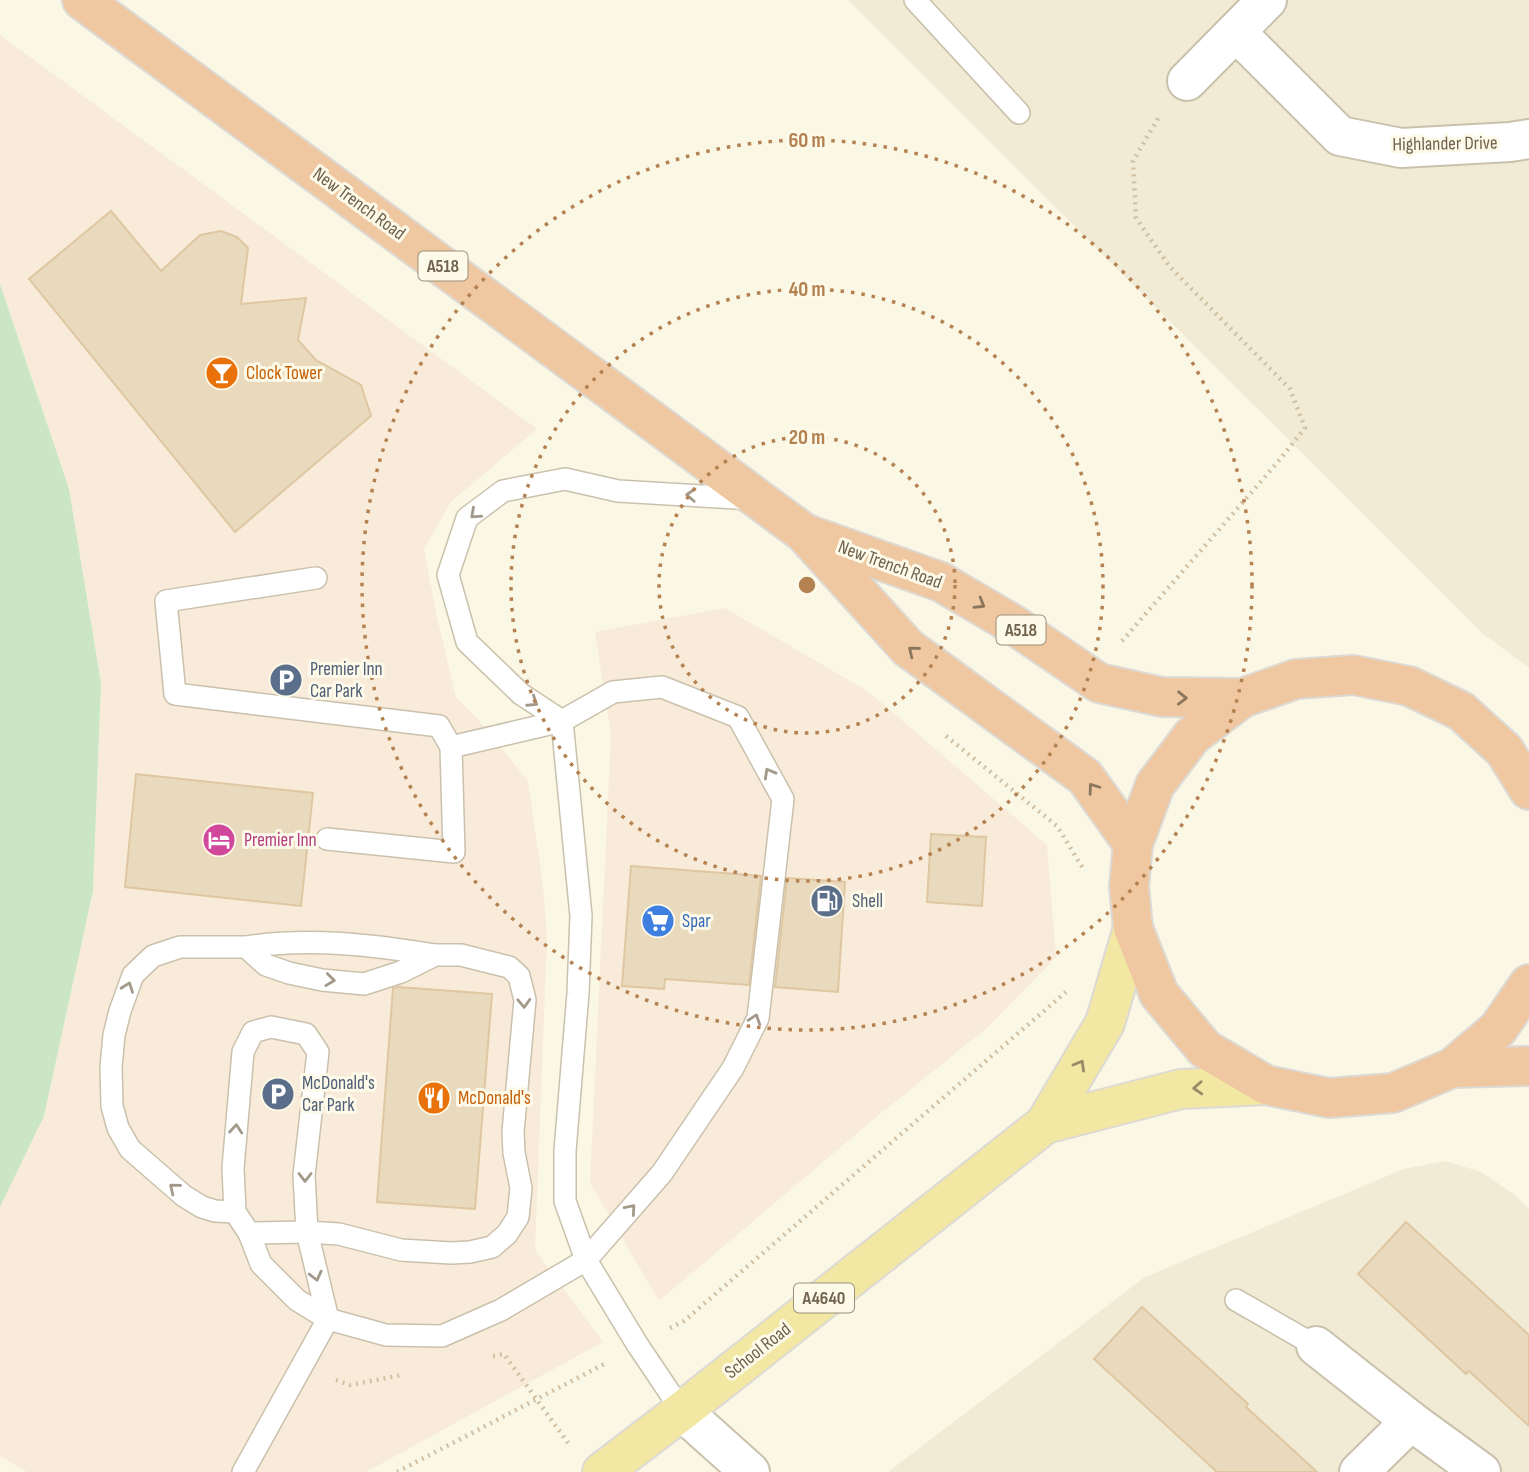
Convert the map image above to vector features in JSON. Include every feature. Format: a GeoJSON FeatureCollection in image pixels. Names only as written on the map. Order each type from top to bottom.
{"type":"FeatureCollection","features":[{"type":"Feature","properties":{"kind":"highway","name":"New Trench Road"},"geometry":{"type":"LineString","coordinates":[[82,0],[804,533],[908,648],[1085,776],[1133,844]]}},
{"type":"Feature","properties":{"kind":"highway","name":"New Trench Road"},"geometry":{"type":"LineString","coordinates":[[804,533],[942,582],[1014,625],[1099,682],[1162,697],[1242,698]]}},
{"type":"Feature","properties":{"kind":"highway"},"geometry":{"type":"LineString","coordinates":[[1529,790],[1504,750],[1461,711],[1409,686],[1353,675],[1296,679],[1242,698],[1192,736],[1155,785],[1133,844],[1129,886],[1133,928],[1159,994],[1205,1049],[1266,1085],[1329,1098],[1393,1093],[1452,1068],[1498,1029],[1529,984]]}},
{"type":"Feature","properties":{"kind":"highway"},"geometry":{"type":"LineString","coordinates":[[1452,1068],[1529,1066]]}},
{"type":"Feature","properties":{"kind":"main road","name":"School Road"},"geometry":{"type":"LineString","coordinates":[[602,1472],[1045,1124],[1105,1023],[1133,928]]}},
{"type":"Feature","properties":{"kind":"main road","name":"School Road"},"geometry":{"type":"LineString","coordinates":[[1045,1124],[1181,1089],[1266,1085]]}},
{"type":"Feature","properties":{"kind":"street"},"geometry":{"type":"LineString","coordinates":[[1187,81],[1267,0]]}},
{"type":"Feature","properties":{"kind":"street","name":"Highlander Drive"},"geometry":{"type":"LineString","coordinates":[[1236,32],[1340,136],[1401,148],[1529,139]]}},
{"type":"Feature","properties":{"kind":"street"},"geometry":{"type":"LineString","coordinates":[[1316,1346],[1481,1472]]}},
{"type":"Feature","properties":{"kind":"street"},"geometry":{"type":"LineString","coordinates":[[682,1411],[750,1472]]}},
{"type":"Feature","properties":{"kind":"street"},"geometry":{"type":"LineString","coordinates":[[1359,1472],[1411,1421]]}},
{"type":"Feature","properties":{"kind":"lane"},"geometry":{"type":"LineString","coordinates":[[915,0],[1019,113]]}},
{"type":"Feature","properties":{"kind":"lane"},"geometry":{"type":"LineString","coordinates":[[562,721],[521,694],[467,642],[448,575],[467,518],[503,491],[565,479],[618,491],[760,499]]}},
{"type":"Feature","properties":{"kind":"lane"},"geometry":{"type":"LineString","coordinates":[[316,578],[166,601],[175,694],[439,726],[452,747],[454,852],[327,839]]}},
{"type":"Feature","properties":{"kind":"lane"},"geometry":{"type":"LineString","coordinates":[[243,1472],[328,1319],[307,1232],[304,1175],[318,1052],[306,1034],[271,1027],[253,1032],[243,1052],[233,1168],[236,1212],[249,1233],[261,1264],[297,1300],[328,1319],[386,1335],[442,1336],[501,1310],[586,1260],[662,1173],[733,1068],[758,1018],[783,799],[738,717],[662,687],[612,692],[562,721],[452,747]]}},
{"type":"Feature","properties":{"kind":"lane"},"geometry":{"type":"LineString","coordinates":[[562,721],[581,916],[578,993],[565,1151],[565,1201],[586,1260],[682,1411]]}},
{"type":"Feature","properties":{"kind":"lane"},"geometry":{"type":"LineString","coordinates":[[236,1212],[215,1212],[184,1196],[130,1149],[118,1128],[112,1106],[114,1035],[133,975],[153,956],[180,947],[335,943],[386,947],[435,955],[461,955],[509,967],[519,976],[525,1000],[513,1132],[521,1188],[518,1217],[507,1234],[492,1247],[451,1253],[401,1250],[339,1234],[249,1233]]}},
{"type":"Feature","properties":{"kind":"lane"},"geometry":{"type":"LineString","coordinates":[[246,947],[266,965],[289,973],[322,980],[364,984],[401,972],[435,955]]}},
{"type":"Feature","properties":{"kind":"lane"},"geometry":{"type":"LineString","coordinates":[[1236,1300],[1316,1346]]}},
{"type":"Feature","properties":{"kind":"path"},"geometry":{"type":"LineString","coordinates":[[1115,649],[1305,428],[1290,389],[1169,266],[1136,218],[1133,160],[1161,115],[1187,81]]}},
{"type":"Feature","properties":{"kind":"path"},"geometry":{"type":"LineString","coordinates":[[939,730],[1057,826],[1084,871]]}},
{"type":"Feature","properties":{"kind":"path"},"geometry":{"type":"LineString","coordinates":[[684,1321],[1070,988]]}},
{"type":"Feature","properties":{"kind":"path"},"geometry":{"type":"LineString","coordinates":[[491,1356],[504,1354],[568,1444]]}},
{"type":"Feature","properties":{"kind":"path"},"geometry":{"type":"LineString","coordinates":[[397,1472],[608,1362]]}},
{"type":"Feature","properties":{"kind":"path"},"geometry":{"type":"LineString","coordinates":[[302,1366],[350,1385],[414,1372]]}},
{"type":"Feature","properties":{"kind":"shaded area"},"geometry":{"type":"Polygon","coordinates":[[[848,0],[1529,0],[1529,668],[1482,633],[848,0]]]}},
{"type":"Feature","properties":{"kind":"shaded area"},"geometry":{"type":"Polygon","coordinates":[[[0,35],[537,429],[451,502],[424,549],[456,697],[476,717],[528,781],[543,885],[547,936],[535,1250],[603,1342],[366,1472],[27,1472],[0,1456],[0,1207],[44,1116],[93,891],[101,683],[69,489],[0,284],[0,35]]]}},
{"type":"Feature","properties":{"kind":"shaded area","name":"Shell"},"geometry":{"type":"Polygon","coordinates":[[[725,608],[869,692],[1047,845],[1056,957],[988,1027],[875,1118],[659,1301],[590,1183],[611,735],[595,632],[725,608]]]}},
{"type":"Feature","properties":{"kind":"shaded area"},"geometry":{"type":"Polygon","coordinates":[[[1445,1161],[1481,1172],[1515,1195],[1529,1209],[1529,1472],[888,1472],[1145,1277],[1404,1169],[1445,1161]]]}},
{"type":"Feature","properties":{"kind":"green space"},"geometry":{"type":"Polygon","coordinates":[[[0,284],[69,489],[101,683],[93,891],[44,1116],[0,1207],[0,284]]]}},
{"type":"Feature","properties":{"kind":"building","name":"Clock Tower"},"geometry":{"type":"Polygon","coordinates":[[[111,211],[161,271],[200,235],[221,231],[237,237],[248,248],[241,304],[306,298],[298,340],[316,360],[361,385],[371,416],[235,532],[29,279],[111,211]]]}},
{"type":"Feature","properties":{"kind":"building","name":"Premier Inn"},"geometry":{"type":"Polygon","coordinates":[[[136,774],[313,793],[301,906],[125,887],[136,774]]]}},
{"type":"Feature","properties":{"kind":"building"},"geometry":{"type":"Polygon","coordinates":[[[931,834],[986,837],[982,906],[927,902],[931,834]]]}},
{"type":"Feature","properties":{"kind":"building"},"geometry":{"type":"Polygon","coordinates":[[[631,866],[761,876],[749,985],[665,979],[664,989],[622,986],[631,866]]]}},
{"type":"Feature","properties":{"kind":"building"},"geometry":{"type":"Polygon","coordinates":[[[787,878],[845,882],[838,992],[775,987],[787,878]]]}},
{"type":"Feature","properties":{"kind":"building","name":"McDonald's"},"geometry":{"type":"Polygon","coordinates":[[[393,988],[492,994],[475,1209],[377,1202],[393,988]]]}},
{"type":"Feature","properties":{"kind":"building"},"geometry":{"type":"Polygon","coordinates":[[[1406,1222],[1529,1335],[1529,1426],[1469,1371],[1466,1374],[1358,1274],[1406,1222]]]}},
{"type":"Feature","properties":{"kind":"building"},"geometry":{"type":"Polygon","coordinates":[[[1142,1307],[1248,1404],[1246,1407],[1317,1472],[1217,1472],[1094,1359],[1142,1307]]]}},
{"type":"Feature","properties":{"kind":"place","name":"Clock Tower"},"geometry":{"type":"Point","coordinates":[222,373]}},
{"type":"Feature","properties":{"kind":"place","name":"Premier Inn Car Park"},"geometry":{"type":"Point","coordinates":[286,680]}},
{"type":"Feature","properties":{"kind":"place","name":"Premier Inn"},"geometry":{"type":"Point","coordinates":[219,840]}},
{"type":"Feature","properties":{"kind":"place","name":"Shell"},"geometry":{"type":"Point","coordinates":[827,901]}},
{"type":"Feature","properties":{"kind":"place","name":"Spar"},"geometry":{"type":"Point","coordinates":[658,921]}},
{"type":"Feature","properties":{"kind":"place","name":"McDonald's Car Park"},"geometry":{"type":"Point","coordinates":[278,1094]}},
{"type":"Feature","properties":{"kind":"place","name":"McDonald's"},"geometry":{"type":"Point","coordinates":[434,1098]}}]}
